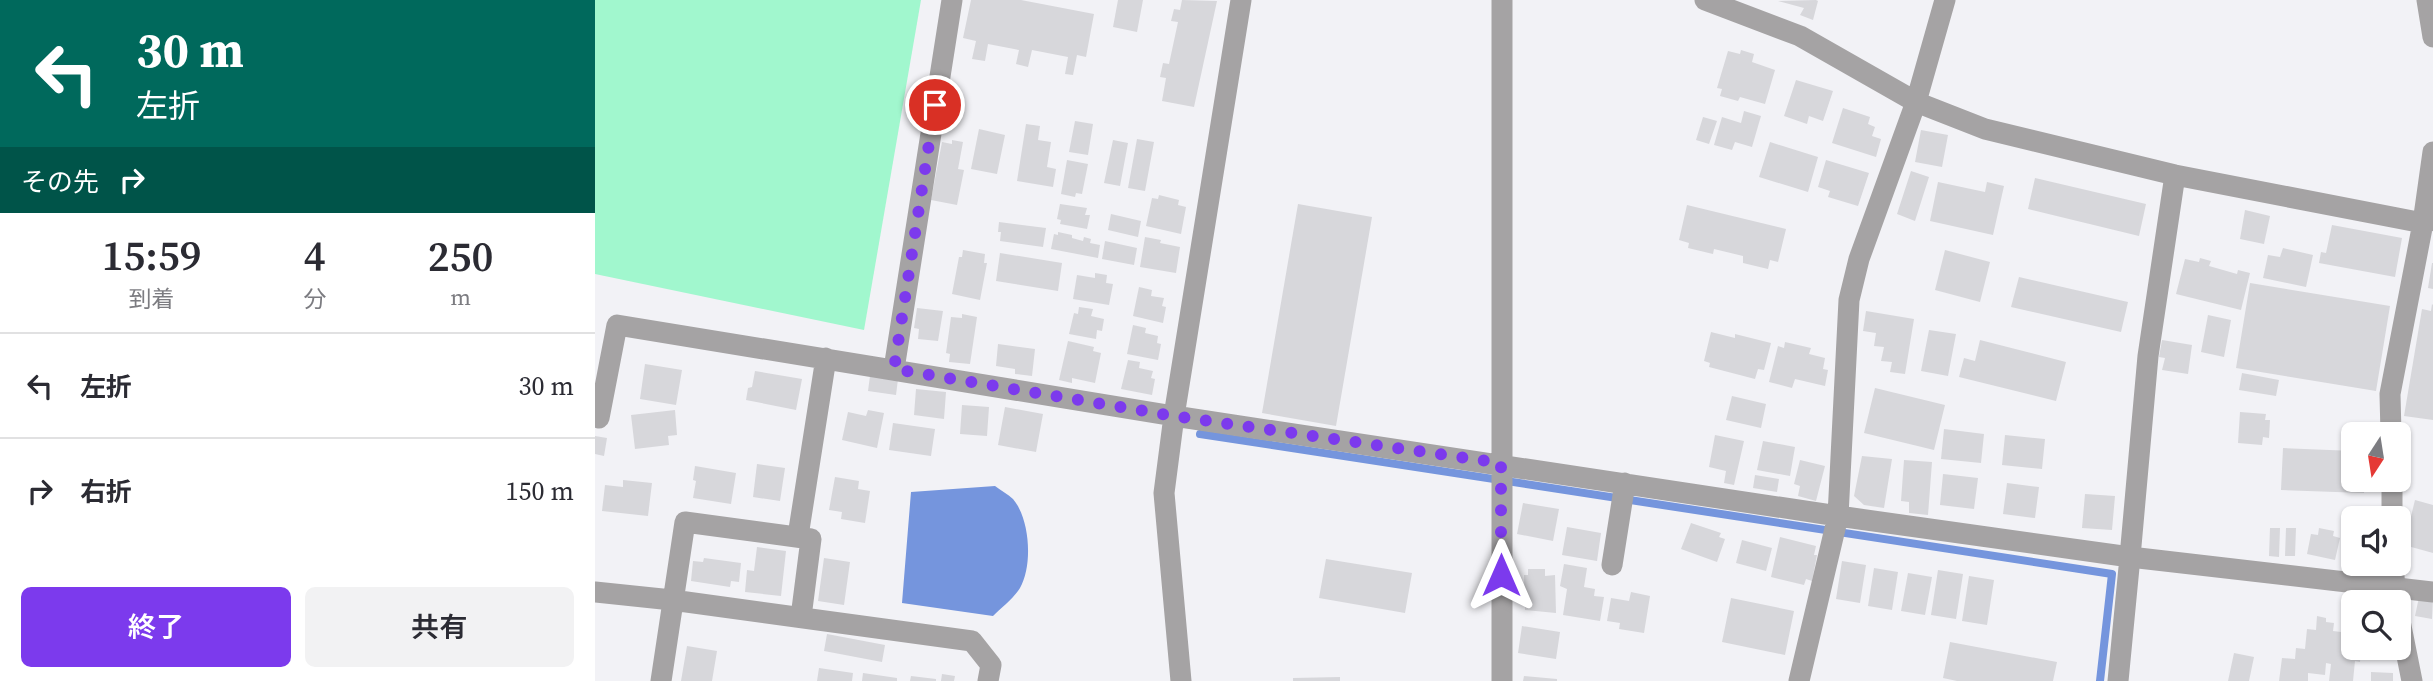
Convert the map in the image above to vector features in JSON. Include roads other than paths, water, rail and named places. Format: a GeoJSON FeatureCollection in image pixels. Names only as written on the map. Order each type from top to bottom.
{"type":"FeatureCollection","features":[{"type":"Feature","properties":{"kind":"street"},"geometry":{"type":"LineString","coordinates":[[894,369],[952,0]]}},
{"type":"Feature","properties":{"kind":"street"},"geometry":{"type":"LineString","coordinates":[[1181,681],[1164,493],[1241,0]]}},
{"type":"Feature","properties":{"kind":"street"},"geometry":{"type":"LineString","coordinates":[[1502,0],[1502,681]]}},
{"type":"Feature","properties":{"kind":"street"},"geometry":{"type":"LineString","coordinates":[[1705,0],[1800,36],[1916,102],[1985,129],[2175,175],[2428,222]]}},
{"type":"Feature","properties":{"kind":"street"},"geometry":{"type":"LineString","coordinates":[[1799,681],[1839,516],[1849,300],[1859,259],[1916,102],[1945,0]]}},
{"type":"Feature","properties":{"kind":"street"},"geometry":{"type":"LineString","coordinates":[[2427,0],[2433,37]]}},
{"type":"Feature","properties":{"kind":"street"},"geometry":{"type":"LineString","coordinates":[[2391,422],[2390,394],[2428,222],[2433,152]]}},
{"type":"Feature","properties":{"kind":"street"},"geometry":{"type":"LineString","coordinates":[[2118,681],[2148,356],[2175,175]]}},
{"type":"Feature","properties":{"kind":"street"},"geometry":{"type":"LineString","coordinates":[[595,417],[599,418],[617,325],[1174,416],[1501,463],[1839,516],[2366,590]]}},
{"type":"Feature","properties":{"kind":"street"},"geometry":{"type":"LineString","coordinates":[[798,536],[827,358]]}},
{"type":"Feature","properties":{"kind":"street"},"geometry":{"type":"LineString","coordinates":[[1612,565],[1625,482]]}},
{"type":"Feature","properties":{"kind":"street"},"geometry":{"type":"LineString","coordinates":[[661,681],[685,522],[811,539],[800,617]]}},
{"type":"Feature","properties":{"kind":"street"},"geometry":{"type":"LineString","coordinates":[[2411,593],[2433,592]]}},
{"type":"Feature","properties":{"kind":"street"},"geometry":{"type":"LineString","coordinates":[[595,593],[672,600],[972,641],[991,664],[988,681]]}},
{"type":"Feature","properties":{"kind":"street"},"geometry":{"type":"LineString","coordinates":[[2407,660],[2411,681]]}},
{"type":"Feature","properties":{"kind":"water"},"geometry":{"type":"Polygon","coordinates":[[[995,486],[1013,499],[1026,530],[1027,567],[1017,592],[993,616],[902,603],[911,492],[995,486]]]}},
{"type":"Feature","properties":{"kind":"waterway"},"geometry":{"type":"LineString","coordinates":[[1200,434],[2112,574],[2100,681]]}}]}
